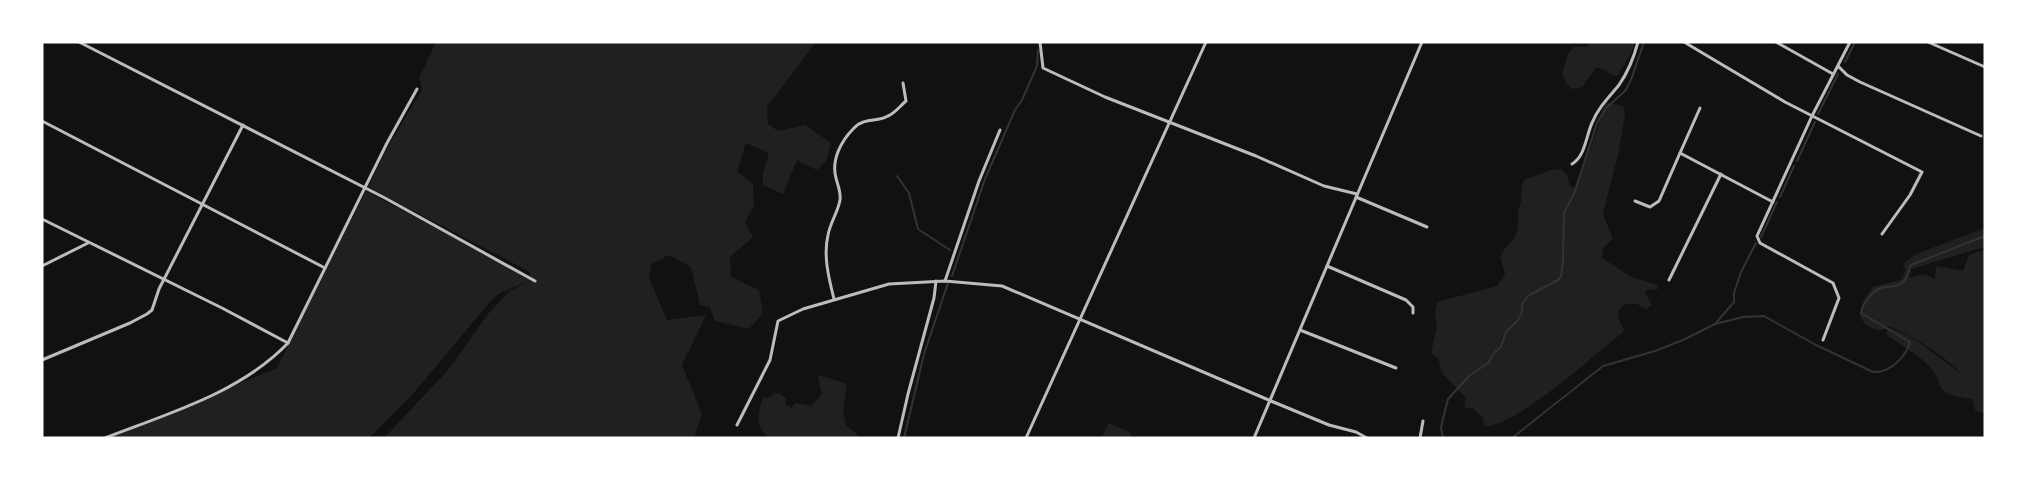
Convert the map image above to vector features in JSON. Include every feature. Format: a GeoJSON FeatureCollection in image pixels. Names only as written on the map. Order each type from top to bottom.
{"type":"FeatureCollection","features":[{"type":"Feature","properties":{"kind":"street"},"geometry":{"type":"LineString","coordinates":[[79,42],[365,188],[535,281]]}},
{"type":"Feature","properties":{"kind":"street"},"geometry":{"type":"LineString","coordinates":[[1040,42],[1043,68],[1105,97],[1324,186],[1357,195],[1427,227]]}},
{"type":"Feature","properties":{"kind":"street"},"geometry":{"type":"LineString","coordinates":[[1026,438],[1078,319],[1206,42]]}},
{"type":"Feature","properties":{"kind":"street"},"geometry":{"type":"LineString","coordinates":[[1254,438],[1422,42]]}},
{"type":"Feature","properties":{"kind":"street"},"geometry":{"type":"LineString","coordinates":[[1572,164],[1579,158],[1599,109],[1619,85],[1629,67],[1638,42]]}},
{"type":"Feature","properties":{"kind":"street"},"geometry":{"type":"LineString","coordinates":[[1684,42],[1812,116],[1923,172],[1882,234]]}},
{"type":"Feature","properties":{"kind":"street"},"geometry":{"type":"LineString","coordinates":[[1776,42],[1833,74]]}},
{"type":"Feature","properties":{"kind":"street"},"geometry":{"type":"LineString","coordinates":[[1823,340],[1839,298],[1833,283],[1760,243],[1757,236],[1812,116],[1850,42]]}},
{"type":"Feature","properties":{"kind":"street"},"geometry":{"type":"LineString","coordinates":[[1928,42],[1985,67]]}},
{"type":"Feature","properties":{"kind":"street"},"geometry":{"type":"LineString","coordinates":[[1838,66],[1846,75],[1860,82],[1981,136]]}},
{"type":"Feature","properties":{"kind":"street"},"geometry":{"type":"LineString","coordinates":[[834,299],[828,275],[826,245],[840,201],[834,163],[837,153],[854,127],[888,117],[906,101],[903,83]]}},
{"type":"Feature","properties":{"kind":"street"},"geometry":{"type":"LineString","coordinates":[[105,438],[200,401],[247,377],[266,364],[288,343],[417,89]]}},
{"type":"Feature","properties":{"kind":"street"},"geometry":{"type":"LineString","coordinates":[[1635,201],[1650,207],[1659,201],[1700,108]]}},
{"type":"Feature","properties":{"kind":"street"},"geometry":{"type":"LineString","coordinates":[[42,121],[325,268]]}},
{"type":"Feature","properties":{"kind":"street"},"geometry":{"type":"LineString","coordinates":[[42,360],[130,323],[152,310],[165,279],[243,125]]}},
{"type":"Feature","properties":{"kind":"street"},"geometry":{"type":"LineString","coordinates":[[945,280],[979,181],[1000,130]]}},
{"type":"Feature","properties":{"kind":"street"},"geometry":{"type":"LineString","coordinates":[[1680,153],[1773,202]]}},
{"type":"Feature","properties":{"kind":"street"},"geometry":{"type":"LineString","coordinates":[[1669,280],[1721,174]]}},
{"type":"Feature","properties":{"kind":"street"},"geometry":{"type":"LineString","coordinates":[[42,219],[288,343]]}},
{"type":"Feature","properties":{"kind":"street"},"geometry":{"type":"LineString","coordinates":[[42,266],[87,243]]}},
{"type":"Feature","properties":{"kind":"street"},"geometry":{"type":"LineString","coordinates":[[1327,266],[1406,300],[1413,307],[1413,313]]}},
{"type":"Feature","properties":{"kind":"street"},"geometry":{"type":"LineString","coordinates":[[737,425],[770,360],[778,321],[803,309],[889,284],[945,280],[1002,286],[1270,401],[1367,438]]}},
{"type":"Feature","properties":{"kind":"street"},"geometry":{"type":"LineString","coordinates":[[898,438],[934,298],[936,281]]}},
{"type":"Feature","properties":{"kind":"street"},"geometry":{"type":"LineString","coordinates":[[1300,330],[1396,368]]}},
{"type":"Feature","properties":{"kind":"street"},"geometry":{"type":"LineString","coordinates":[[1420,438],[1423,421]]}},
{"type":"Feature","properties":{"kind":"shaded area"},"geometry":{"type":"Polygon","coordinates":[[[436,42],[816,42],[767,107],[768,124],[778,131],[805,125],[831,143],[826,161],[817,170],[797,160],[783,194],[763,185],[763,173],[769,153],[746,143],[737,171],[753,184],[754,206],[745,222],[753,237],[730,257],[731,277],[759,290],[763,313],[749,329],[715,321],[710,307],[700,305],[691,267],[669,255],[651,264],[649,278],[667,320],[706,315],[682,365],[702,414],[695,434],[697,438],[384,438],[449,369],[488,314],[510,291],[531,280],[500,293],[489,303],[412,395],[369,438],[109,438],[277,368],[366,191],[530,278],[530,272],[368,187],[389,145],[419,95],[422,87],[419,78],[436,42]]]}},
{"type":"Feature","properties":{"kind":"shaded area"},"geometry":{"type":"Polygon","coordinates":[[[1592,42],[1635,42],[1632,52],[1618,75],[1612,75],[1596,68],[1582,87],[1572,89],[1562,73],[1569,52],[1574,47],[1587,47],[1592,42]]]}},
{"type":"Feature","properties":{"kind":"shaded area"},"geometry":{"type":"Polygon","coordinates":[[[1608,103],[1623,106],[1625,114],[1618,155],[1603,214],[1613,239],[1603,248],[1602,258],[1631,277],[1658,285],[1658,289],[1645,292],[1652,305],[1646,309],[1637,304],[1625,304],[1618,314],[1624,330],[1622,333],[1575,372],[1515,416],[1497,424],[1484,426],[1483,418],[1474,409],[1464,407],[1466,398],[1441,372],[1439,360],[1431,353],[1437,326],[1435,313],[1437,302],[1497,286],[1505,274],[1500,257],[1515,237],[1517,230],[1524,180],[1551,170],[1561,169],[1567,174],[1570,187],[1576,188],[1603,108],[1608,103]]]}},
{"type":"Feature","properties":{"kind":"shaded area"},"geometry":{"type":"Polygon","coordinates":[[[1985,228],[1985,247],[1908,270],[1911,271],[1909,278],[1925,274],[1935,279],[1936,266],[1963,271],[1969,255],[1985,249],[1985,414],[1975,410],[1973,400],[1952,396],[1943,391],[1932,369],[1886,332],[1890,328],[1913,338],[1963,375],[1947,361],[1920,342],[1910,336],[1891,327],[1880,330],[1869,327],[1863,322],[1860,312],[1861,306],[1873,287],[1901,280],[1906,269],[1903,268],[1904,263],[1916,254],[1985,228]]]}},
{"type":"Feature","properties":{"kind":"shaded area"},"geometry":{"type":"Polygon","coordinates":[[[818,376],[847,384],[843,411],[846,425],[858,435],[858,438],[769,438],[761,429],[758,419],[763,397],[768,398],[775,393],[781,394],[786,399],[786,405],[792,408],[795,403],[811,406],[822,394],[818,376]]]}},
{"type":"Feature","properties":{"kind":"shaded area"},"geometry":{"type":"Polygon","coordinates":[[[1109,423],[1131,433],[1133,438],[1101,438],[1109,423]]]}},
{"type":"Feature","properties":{"kind":"waterway"},"geometry":{"type":"LineString","coordinates":[[1443,438],[1441,427],[1448,399],[1469,376],[1488,363],[1501,347],[1506,332],[1518,320],[1522,312],[1522,304],[1528,296],[1558,280],[1561,276],[1564,213],[1574,194],[1597,123],[1606,108],[1625,91],[1644,42]]}},
{"type":"Feature","properties":{"kind":"waterway"},"geometry":{"type":"LineString","coordinates":[[1845,62],[1855,42]]}},
{"type":"Feature","properties":{"kind":"waterway"},"geometry":{"type":"LineString","coordinates":[[952,276],[985,179],[1037,66],[1038,50]]}},
{"type":"Feature","properties":{"kind":"waterway"},"geometry":{"type":"LineString","coordinates":[[1818,114],[1838,74]]}},
{"type":"Feature","properties":{"kind":"waterway"},"geometry":{"type":"LineString","coordinates":[[1797,161],[1815,122]]}},
{"type":"Feature","properties":{"kind":"waterway"},"geometry":{"type":"LineString","coordinates":[[1780,197],[1794,166]]}},
{"type":"Feature","properties":{"kind":"waterway"},"geometry":{"type":"LineString","coordinates":[[897,176],[909,193],[918,229],[950,250]]}},
{"type":"Feature","properties":{"kind":"waterway"},"geometry":{"type":"LineString","coordinates":[[1761,237],[1777,202]]}},
{"type":"Feature","properties":{"kind":"waterway"},"geometry":{"type":"LineString","coordinates":[[1715,324],[1743,317],[1764,316],[1816,345],[1873,372],[1879,372],[1896,363],[1905,353],[1910,342],[1861,313],[1868,298],[1881,288],[1896,286],[1904,281],[1911,265],[1985,236]]}},
{"type":"Feature","properties":{"kind":"waterway"},"geometry":{"type":"LineString","coordinates":[[1512,438],[1603,366],[1655,351],[1715,324],[1734,302],[1734,293],[1741,272],[1756,243]]}},
{"type":"Feature","properties":{"kind":"waterway"},"geometry":{"type":"LineString","coordinates":[[904,438],[924,354],[948,283]]}}]}
